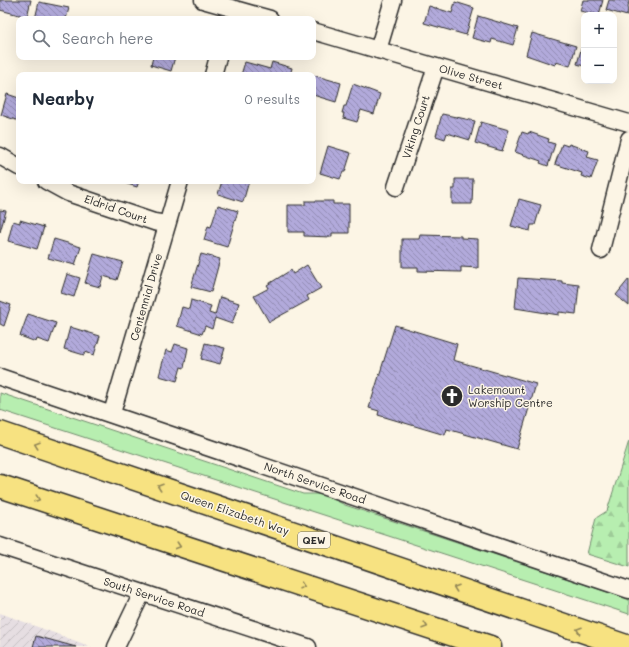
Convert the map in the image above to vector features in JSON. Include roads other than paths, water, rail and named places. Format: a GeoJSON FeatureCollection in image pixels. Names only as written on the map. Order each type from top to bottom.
{"type":"FeatureCollection","features":[{"type":"Feature","properties":{"kind":"highway","name":"Queen Elizabeth Way"},"geometry":{"type":"LineString","coordinates":[[0,433],[629,647]]}},
{"type":"Feature","properties":{"kind":"highway"},"geometry":{"type":"LineString","coordinates":[[0,486],[490,647]]}},
{"type":"Feature","properties":{"kind":"street"},"geometry":{"type":"LineString","coordinates":[[203,0],[232,14],[247,16]]}},
{"type":"Feature","properties":{"kind":"street"},"geometry":{"type":"LineString","coordinates":[[378,50],[393,0]]}},
{"type":"Feature","properties":{"kind":"street","name":"Olive Street"},"geometry":{"type":"LineString","coordinates":[[316,33],[629,123]]}},
{"type":"Feature","properties":{"kind":"street"},"geometry":{"type":"LineString","coordinates":[[214,72],[217,60]]}},
{"type":"Feature","properties":{"kind":"street","name":"Viking Court"},"geometry":{"type":"LineString","coordinates":[[396,187],[436,67]]}},
{"type":"Feature","properties":{"kind":"street"},"geometry":{"type":"LineString","coordinates":[[600,250],[629,139]]}},
{"type":"Feature","properties":{"kind":"street"},"geometry":{"type":"LineString","coordinates":[[0,156],[16,164]]}},
{"type":"Feature","properties":{"kind":"street","name":"Eldrid Court"},"geometry":{"type":"LineString","coordinates":[[52,184],[68,193],[154,222],[167,224]]}},
{"type":"Feature","properties":{"kind":"street","name":"Centennial Drive"},"geometry":{"type":"LineString","coordinates":[[112,414],[179,184]]}},
{"type":"Feature","properties":{"kind":"street","name":"North Service Road"},"geometry":{"type":"LineString","coordinates":[[0,377],[629,590]]}},
{"type":"Feature","properties":{"kind":"street","name":"South Service Road"},"geometry":{"type":"LineString","coordinates":[[0,546],[308,647]]}},
{"type":"Feature","properties":{"kind":"street"},"geometry":{"type":"LineString","coordinates":[[116,647],[142,593]]}},
{"type":"Feature","properties":{"kind":"place","name":"Lakemount Worship Centre"},"geometry":{"type":"Point","coordinates":[452,396]}}]}
